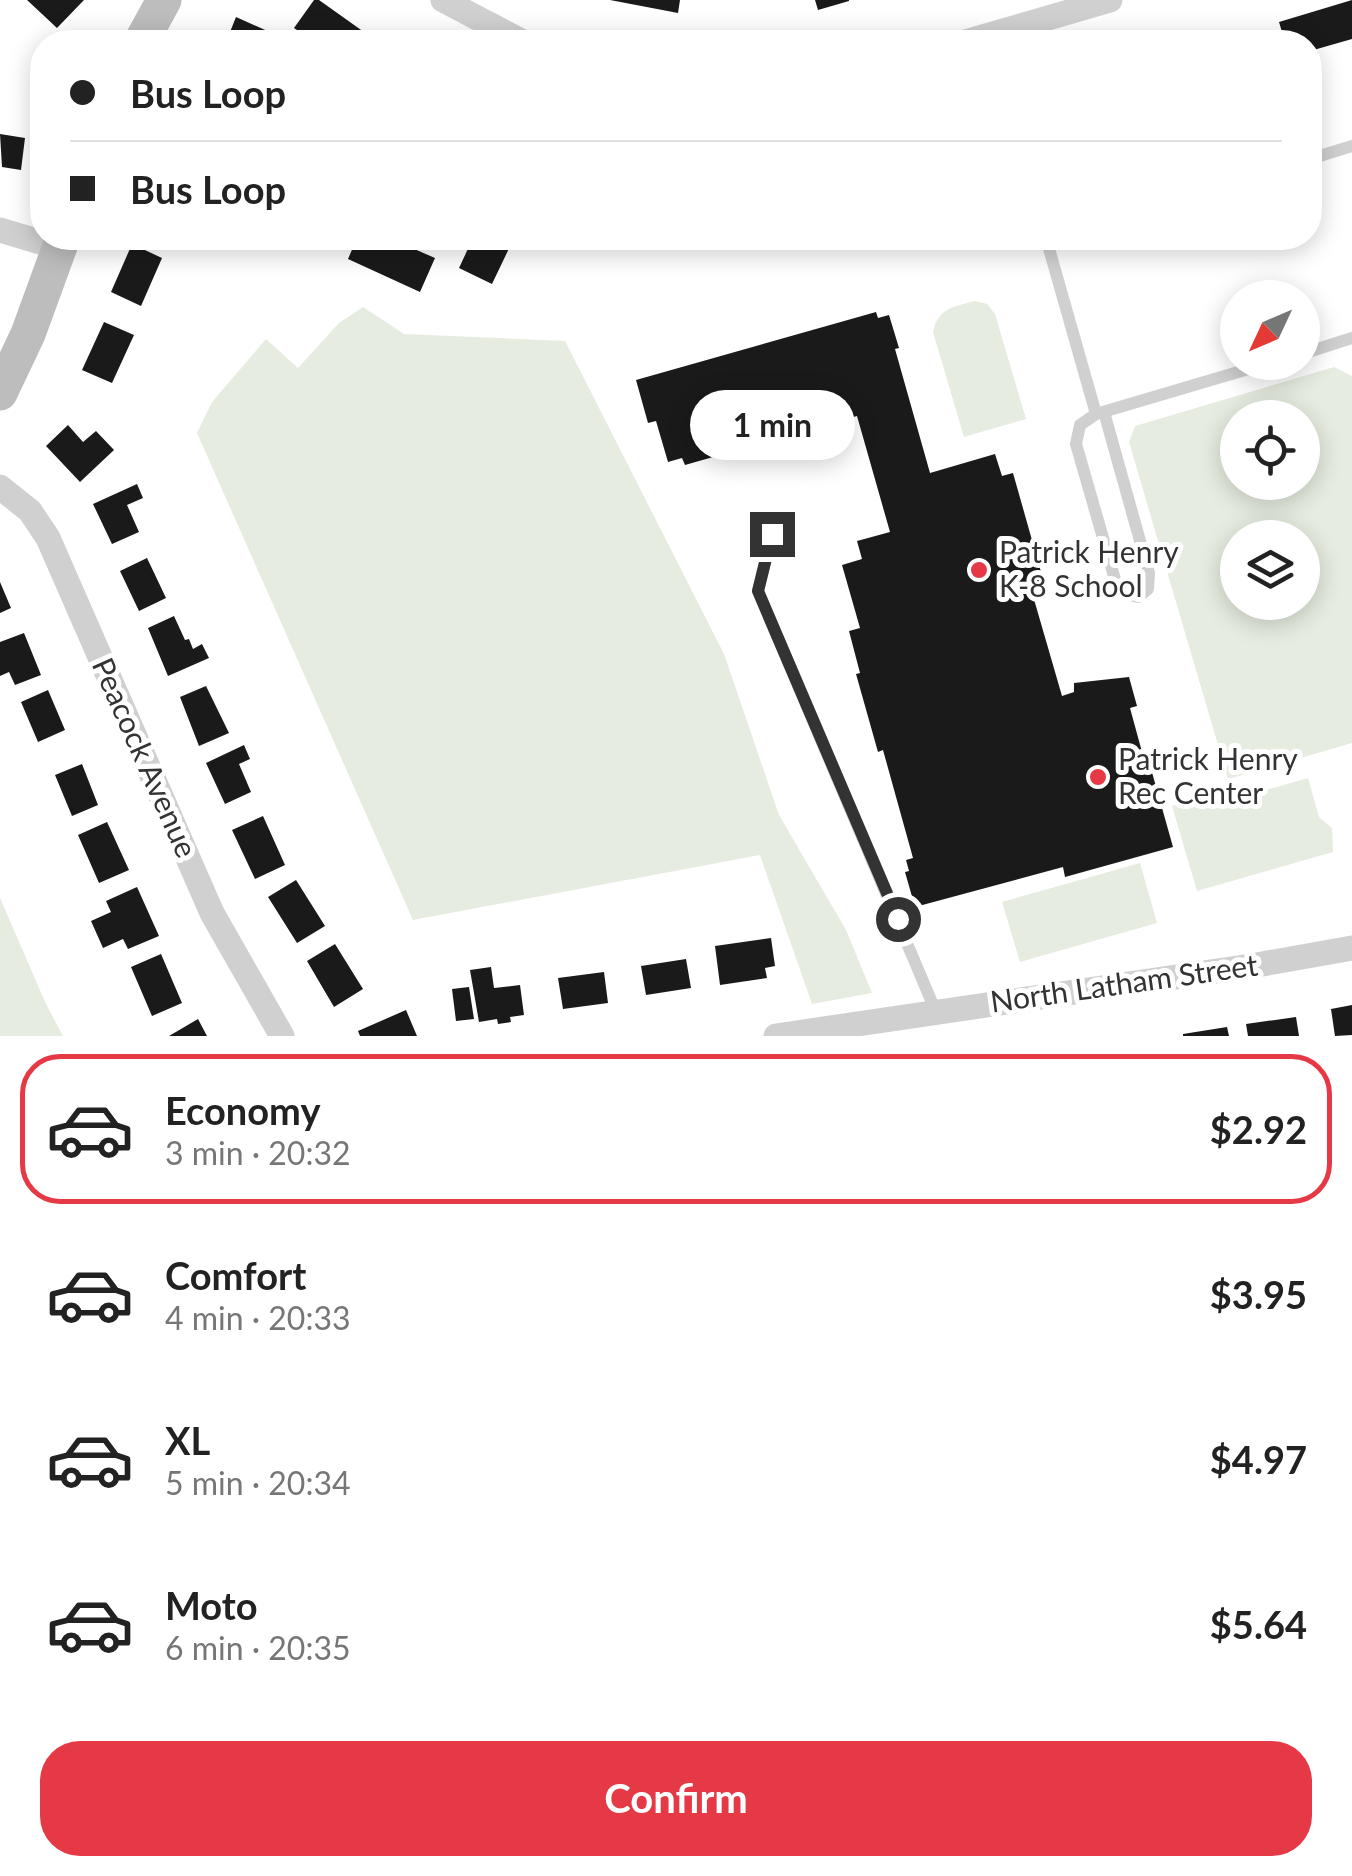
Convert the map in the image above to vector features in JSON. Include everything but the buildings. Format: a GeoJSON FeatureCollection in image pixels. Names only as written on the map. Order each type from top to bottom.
{"type":"FeatureCollection","features":[{"type":"Feature","properties":{"kind":"street"},"geometry":{"type":"LineString","coordinates":[[148,30],[164,0]]}},
{"type":"Feature","properties":{"kind":"street"},"geometry":{"type":"LineString","coordinates":[[444,0],[500,30]]}},
{"type":"Feature","properties":{"kind":"street"},"geometry":{"type":"LineString","coordinates":[[1006,30],[1110,0]]}},
{"type":"Feature","properties":{"kind":"street"},"geometry":{"type":"LineString","coordinates":[[0,230],[30,236]]}},
{"type":"Feature","properties":{"kind":"street"},"geometry":{"type":"LineString","coordinates":[[0,392],[28,334],[59,250]]}},
{"type":"Feature","properties":{"kind":"street","name":"Peacock Avenue"},"geometry":{"type":"LineString","coordinates":[[0,487],[30,512],[48,538],[212,914],[282,1036]]}},
{"type":"Feature","properties":{"kind":"street","name":"North Latham Street"},"geometry":{"type":"LineString","coordinates":[[776,1036],[831,1032],[936,1012],[1352,948]]}},
{"type":"Feature","properties":{"kind":"lane"},"geometry":{"type":"LineString","coordinates":[[1322,155],[1352,146]]}},
{"type":"Feature","properties":{"kind":"lane"},"geometry":{"type":"LineString","coordinates":[[1050,250],[1100,413],[1151,581],[1138,597],[1124,594],[1116,582],[1076,444],[1080,425],[1100,413],[1220,377]]}},
{"type":"Feature","properties":{"kind":"lane"},"geometry":{"type":"LineString","coordinates":[[1320,348],[1352,338]]}},
{"type":"Feature","properties":{"kind":"lane"},"geometry":{"type":"LineString","coordinates":[[772,534],[758,591],[936,1012]]}},
{"type":"Feature","properties":{"kind":"shaded area"},"geometry":{"type":"Polygon","coordinates":[[[975,301],[987,304],[995,314],[1026,419],[964,437],[933,332],[943,313],[975,301]]]}},
{"type":"Feature","properties":{"kind":"shaded area"},"geometry":{"type":"Polygon","coordinates":[[[363,307],[404,334],[565,341],[724,654],[779,815],[846,930],[872,993],[812,1004],[760,855],[413,920],[197,433],[212,402],[266,339],[298,368],[339,323],[363,307]]]}},
{"type":"Feature","properties":{"kind":"shaded area"},"geometry":{"type":"Polygon","coordinates":[[[1334,367],[1352,376],[1352,743],[1228,779],[1129,442],[1135,426],[1220,401],[1220,500],[1320,500],[1320,400],[1223,400],[1290,380],[1320,380],[1320,371],[1334,367]]]}},
{"type":"Feature","properties":{"kind":"shaded area"},"geometry":{"type":"Polygon","coordinates":[[[1308,778],[1319,817],[1332,828],[1333,852],[1197,891],[1172,806],[1225,792],[1228,801],[1308,778]]]}},
{"type":"Feature","properties":{"kind":"shaded area"},"geometry":{"type":"Polygon","coordinates":[[[1140,863],[1157,923],[1020,962],[1002,902],[1140,863]]]}},
{"type":"Feature","properties":{"kind":"shaded area"},"geometry":{"type":"Polygon","coordinates":[[[0,898],[46,1004],[63,1036],[0,1036],[0,898]]]}},
{"type":"Feature","properties":{"kind":"place","name":"Patrick Henry K-8 School"},"geometry":{"type":"Point","coordinates":[979,570]}},
{"type":"Feature","properties":{"kind":"place","name":"Patrick Henry Rec Center"},"geometry":{"type":"Point","coordinates":[1098,777]}},
{"type":"Feature","properties":{"kind":"route"},"geometry":{"type":"LineString","coordinates":[[772,534],[758,591],[898,919]]}}]}
